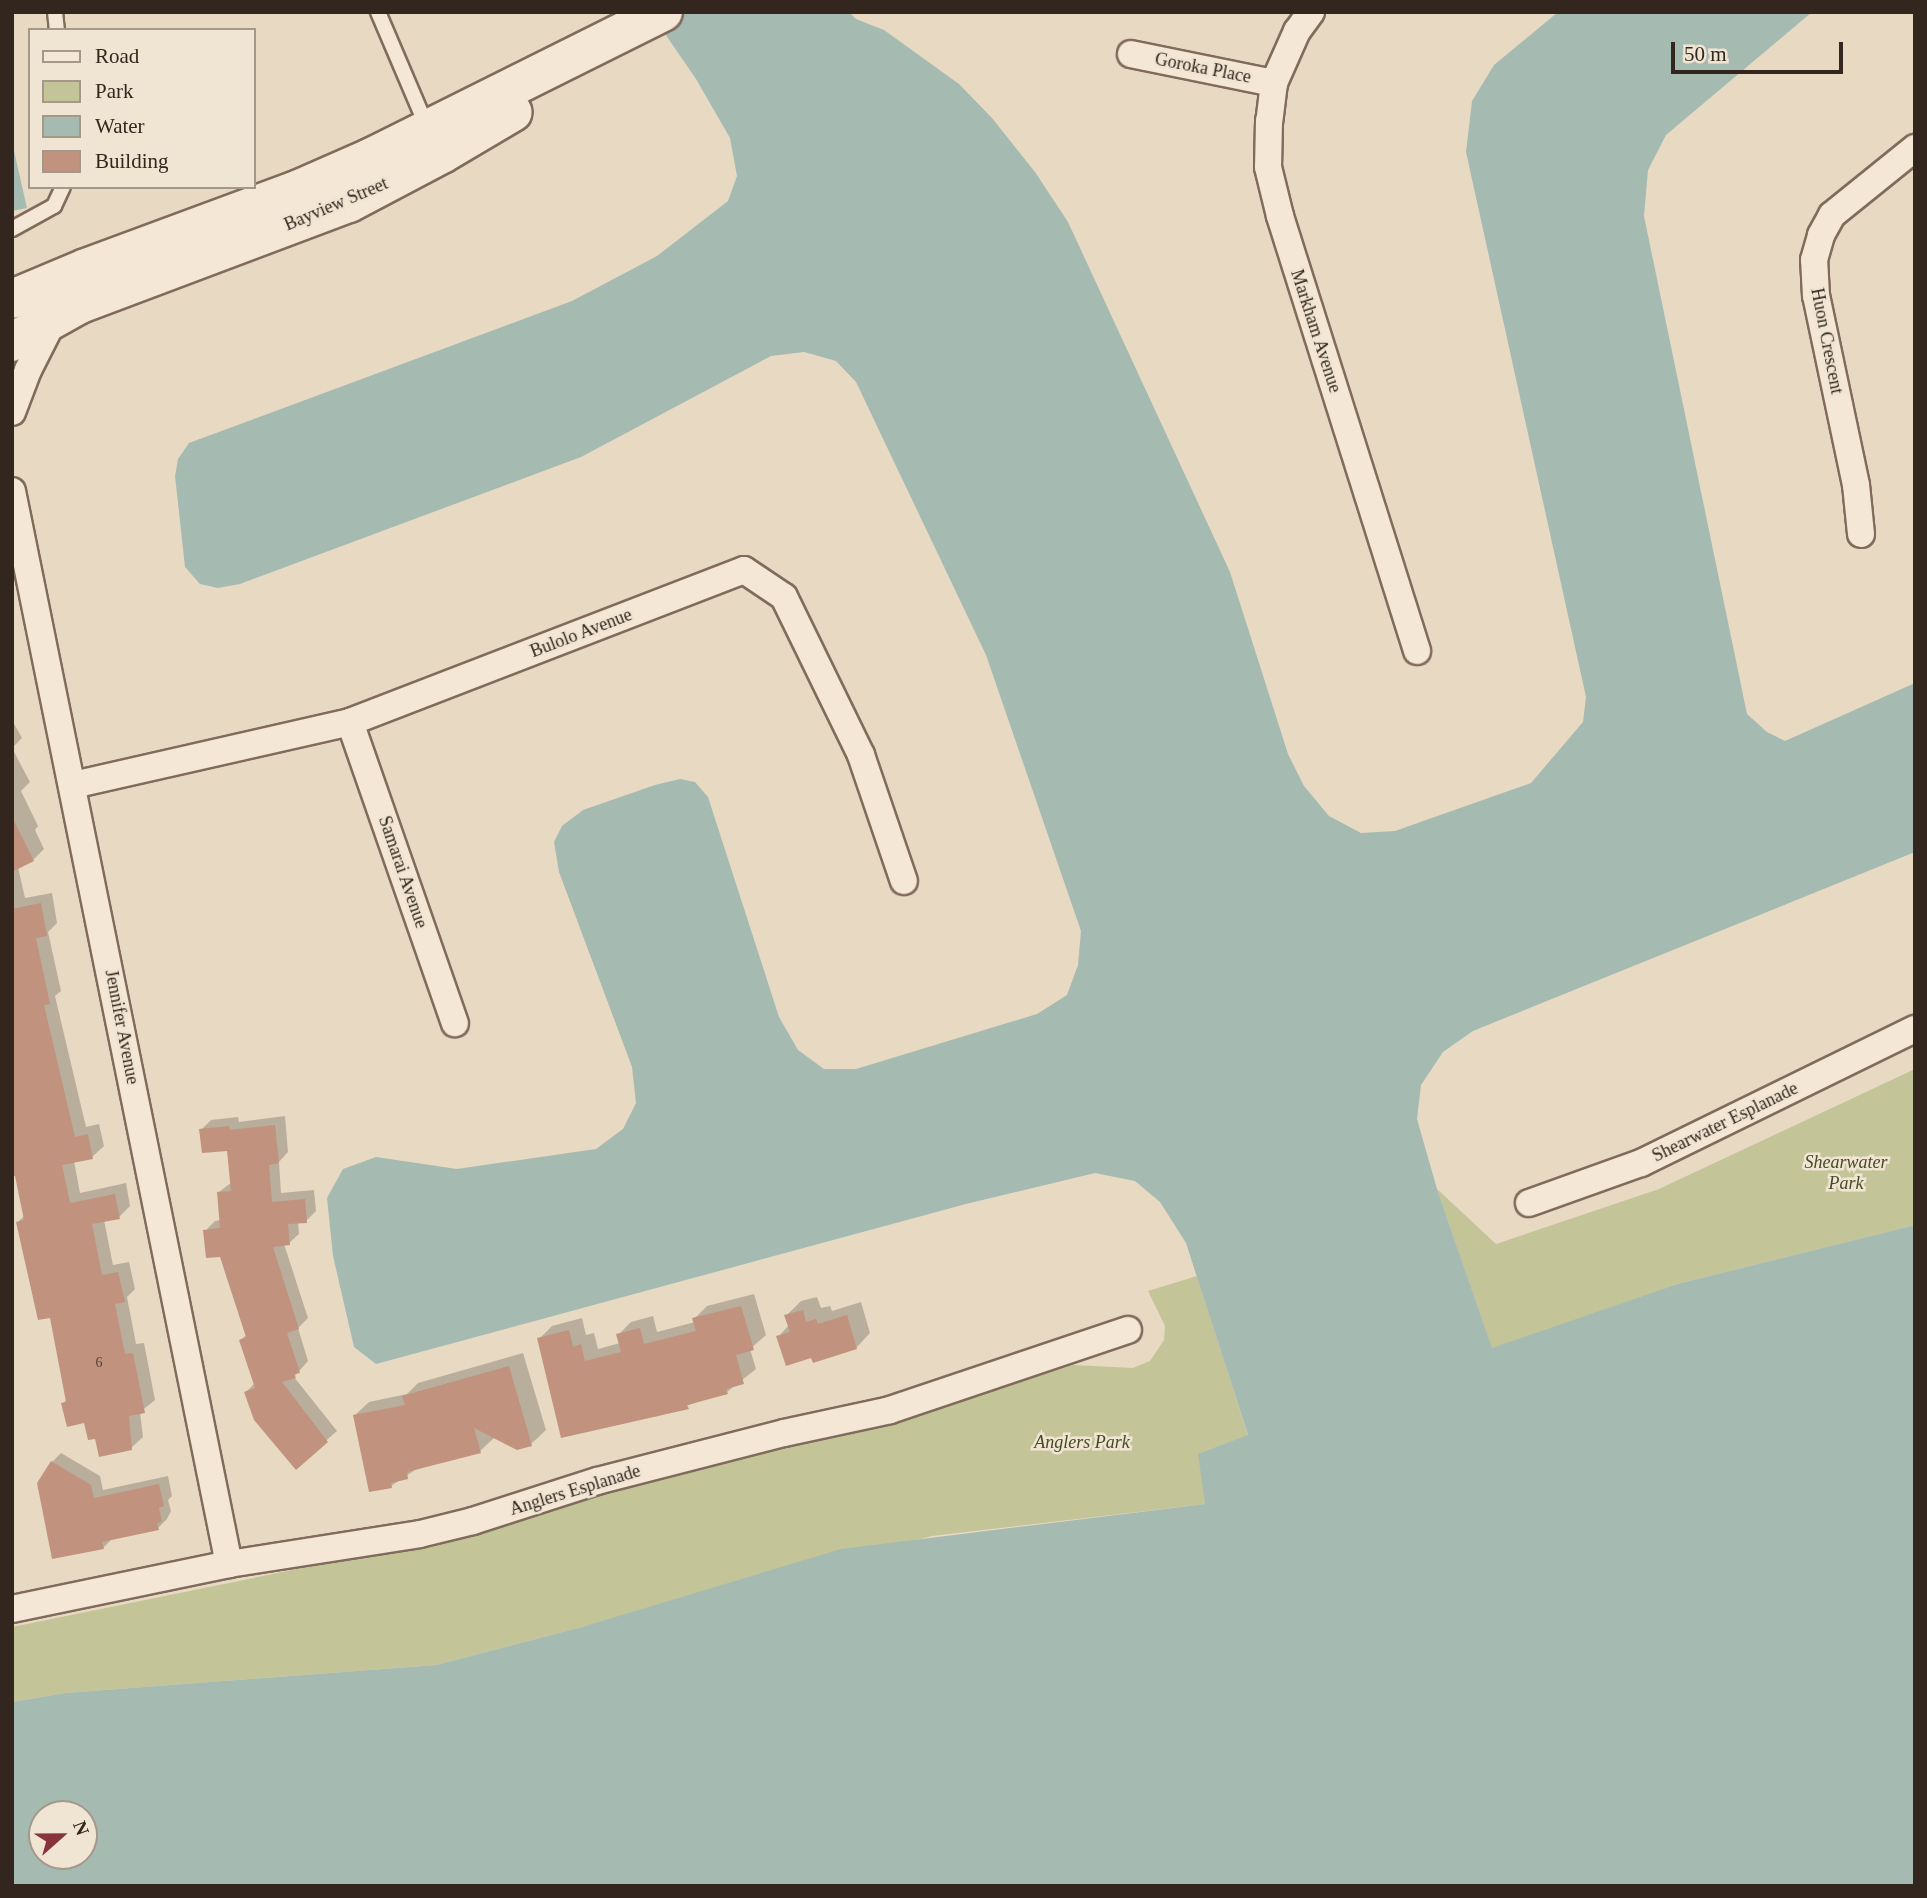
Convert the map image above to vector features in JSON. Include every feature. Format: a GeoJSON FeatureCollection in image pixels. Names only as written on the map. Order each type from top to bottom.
{"type":"FeatureCollection","features":[{"type":"Feature","properties":{"kind":"main road","name":"Bayview Street"},"geometry":{"type":"LineString","coordinates":[[12,299],[86,268],[435,142],[551,88],[650,19]]}},
{"type":"Feature","properties":{"kind":"main road","name":"Bayview Street"},"geometry":{"type":"LineString","coordinates":[[12,342],[55,316],[349,203],[435,142]]}},
{"type":"Feature","properties":{"kind":"street","name":"Markham Avenue"},"geometry":{"type":"LineString","coordinates":[[1311,12],[1297,31],[1274,83],[1269,121],[1268,167],[1280,216],[1417,651]]}},
{"type":"Feature","properties":{"kind":"street","name":"Goroka Place"},"geometry":{"type":"LineString","coordinates":[[1131,54],[1274,83]]}},
{"type":"Feature","properties":{"kind":"street","name":"Huon Crescent"},"geometry":{"type":"LineString","coordinates":[[1861,534],[1856,485],[1816,296],[1814,260],[1821,235],[1832,215],[1915,148]]}},
{"type":"Feature","properties":{"kind":"street"},"geometry":{"type":"LineString","coordinates":[[12,412],[28,370],[55,316]]}},
{"type":"Feature","properties":{"kind":"street","name":"Jennifer Avenue"},"geometry":{"type":"LineString","coordinates":[[12,491],[229,1564]]}},
{"type":"Feature","properties":{"kind":"street","name":"Bulolo Avenue"},"geometry":{"type":"LineString","coordinates":[[73,785],[350,722],[744,570],[784,597],[861,755],[904,881]]}},
{"type":"Feature","properties":{"kind":"street","name":"Samarai Avenue"},"geometry":{"type":"LineString","coordinates":[[350,722],[456,1023]]}},
{"type":"Feature","properties":{"kind":"street","name":"Shearwater Esplanade"},"geometry":{"type":"LineString","coordinates":[[1529,1203],[1641,1163],[1915,1029]]}},
{"type":"Feature","properties":{"kind":"street","name":"Anglers Esplanade"},"geometry":{"type":"LineString","coordinates":[[12,1609],[229,1564],[420,1534],[473,1521],[597,1480],[784,1433],[890,1410],[1128,1330]]}},
{"type":"Feature","properties":{"kind":"lane"},"geometry":{"type":"LineString","coordinates":[[378,12],[435,142]]}},
{"type":"Feature","properties":{"kind":"lane"},"geometry":{"type":"LineString","coordinates":[[12,229],[54,206],[61,189]]}},
{"type":"Feature","properties":{"kind":"green space","name":"Shearwater Park"},"geometry":{"type":"Polygon","coordinates":[[[1915,1069],[1915,1225],[1677,1284],[1492,1349],[1437,1189],[1496,1244],[1659,1189],[1915,1069]]]}},
{"type":"Feature","properties":{"kind":"green space","name":"Anglers Park"},"geometry":{"type":"Polygon","coordinates":[[[1197,1276],[1248,1436],[1206,1504],[932,1536],[436,1665],[65,1693],[12,1702],[12,1627],[450,1538],[664,1470],[867,1430],[1073,1365],[1133,1368],[1150,1361],[1164,1340],[1165,1326],[1148,1291],[1197,1276]]]}},
{"type":"Feature","properties":{"kind":"water"},"geometry":{"type":"Polygon","coordinates":[[[650,12],[849,12],[856,19],[884,30],[959,84],[992,118],[1035,172],[1068,222],[1230,572],[1288,754],[1304,786],[1329,816],[1361,833],[1395,831],[1531,783],[1583,722],[1586,697],[1466,152],[1472,101],[1494,65],[1558,12],[1812,12],[1666,135],[1648,170],[1644,216],[1747,714],[1767,732],[1785,741],[1915,683],[1915,852],[1473,1031],[1443,1052],[1421,1085],[1417,1119],[1437,1189],[1492,1348],[1677,1284],[1915,1225],[1915,1886],[12,1886],[12,1702],[65,1693],[436,1665],[582,1627],[841,1549],[1205,1504],[1198,1454],[1248,1435],[1186,1243],[1160,1202],[1135,1181],[1095,1173],[966,1204],[376,1364],[354,1347],[333,1256],[327,1198],[343,1169],[376,1157],[457,1169],[596,1149],[623,1129],[636,1103],[632,1067],[559,872],[554,842],[562,826],[583,810],[655,785],[680,779],[695,782],[708,797],[779,1017],[798,1050],[824,1069],[856,1069],[1037,1014],[1067,995],[1078,965],[1081,931],[986,655],[856,382],[836,361],[804,352],[771,356],[581,457],[240,584],[218,588],[200,584],[185,567],[175,476],[178,459],[189,443],[572,301],[657,256],[728,201],[737,176],[730,138],[696,79],[650,12]]]}},
{"type":"Feature","properties":{"kind":"water"},"geometry":{"type":"Polygon","coordinates":[[[12,142],[27,208],[12,211],[12,142]]]}},
{"type":"Feature","properties":{"kind":"building"},"geometry":{"type":"Polygon","coordinates":[[[12,817],[34,861],[12,872],[12,817]]]}},
{"type":"Feature","properties":{"kind":"building"},"geometry":{"type":"Polygon","coordinates":[[[41,903],[47,936],[36,938],[50,1004],[44,1005],[75,1137],[88,1134],[93,1159],[62,1165],[70,1203],[115,1194],[120,1219],[92,1224],[102,1275],[118,1272],[125,1302],[115,1304],[125,1354],[133,1353],[145,1413],[129,1416],[132,1450],[99,1457],[95,1439],[88,1440],[84,1423],[67,1427],[61,1403],[66,1402],[50,1318],[38,1320],[16,1222],[24,1220],[15,1176],[12,1176],[12,909],[41,903]]]}},
{"type":"Feature","properties":{"kind":"building"},"geometry":{"type":"Polygon","coordinates":[[[275,1125],[279,1163],[269,1165],[272,1202],[305,1199],[307,1223],[288,1224],[290,1245],[273,1247],[299,1329],[287,1333],[300,1373],[294,1374],[296,1378],[282,1382],[328,1442],[296,1470],[254,1420],[244,1392],[255,1388],[239,1340],[246,1337],[220,1257],[206,1258],[203,1230],[220,1228],[217,1192],[231,1191],[227,1151],[202,1153],[199,1129],[229,1126],[230,1130],[275,1125]]]}},
{"type":"Feature","properties":{"kind":"building"},"geometry":{"type":"Polygon","coordinates":[[[741,1306],[754,1350],[736,1355],[744,1384],[726,1389],[728,1394],[687,1405],[689,1409],[561,1438],[537,1338],[569,1330],[573,1347],[581,1344],[585,1361],[621,1352],[616,1334],[640,1328],[644,1344],[696,1331],[692,1318],[741,1306]]]}},
{"type":"Feature","properties":{"kind":"building"},"geometry":{"type":"Polygon","coordinates":[[[803,1310],[806,1322],[816,1319],[818,1324],[847,1315],[857,1349],[813,1363],[811,1358],[786,1366],[776,1336],[790,1332],[784,1315],[803,1310]]]}},
{"type":"Feature","properties":{"kind":"building"},"geometry":{"type":"Polygon","coordinates":[[[509,1366],[532,1446],[517,1450],[474,1428],[481,1453],[407,1472],[408,1479],[391,1483],[392,1488],[369,1492],[353,1415],[405,1405],[402,1396],[509,1366]]]}},
{"type":"Feature","properties":{"kind":"building"},"geometry":{"type":"Polygon","coordinates":[[[51,1461],[91,1485],[94,1498],[159,1484],[164,1506],[159,1508],[162,1522],[157,1523],[159,1530],[102,1542],[104,1549],[52,1559],[37,1483],[51,1461]]]}}]}
